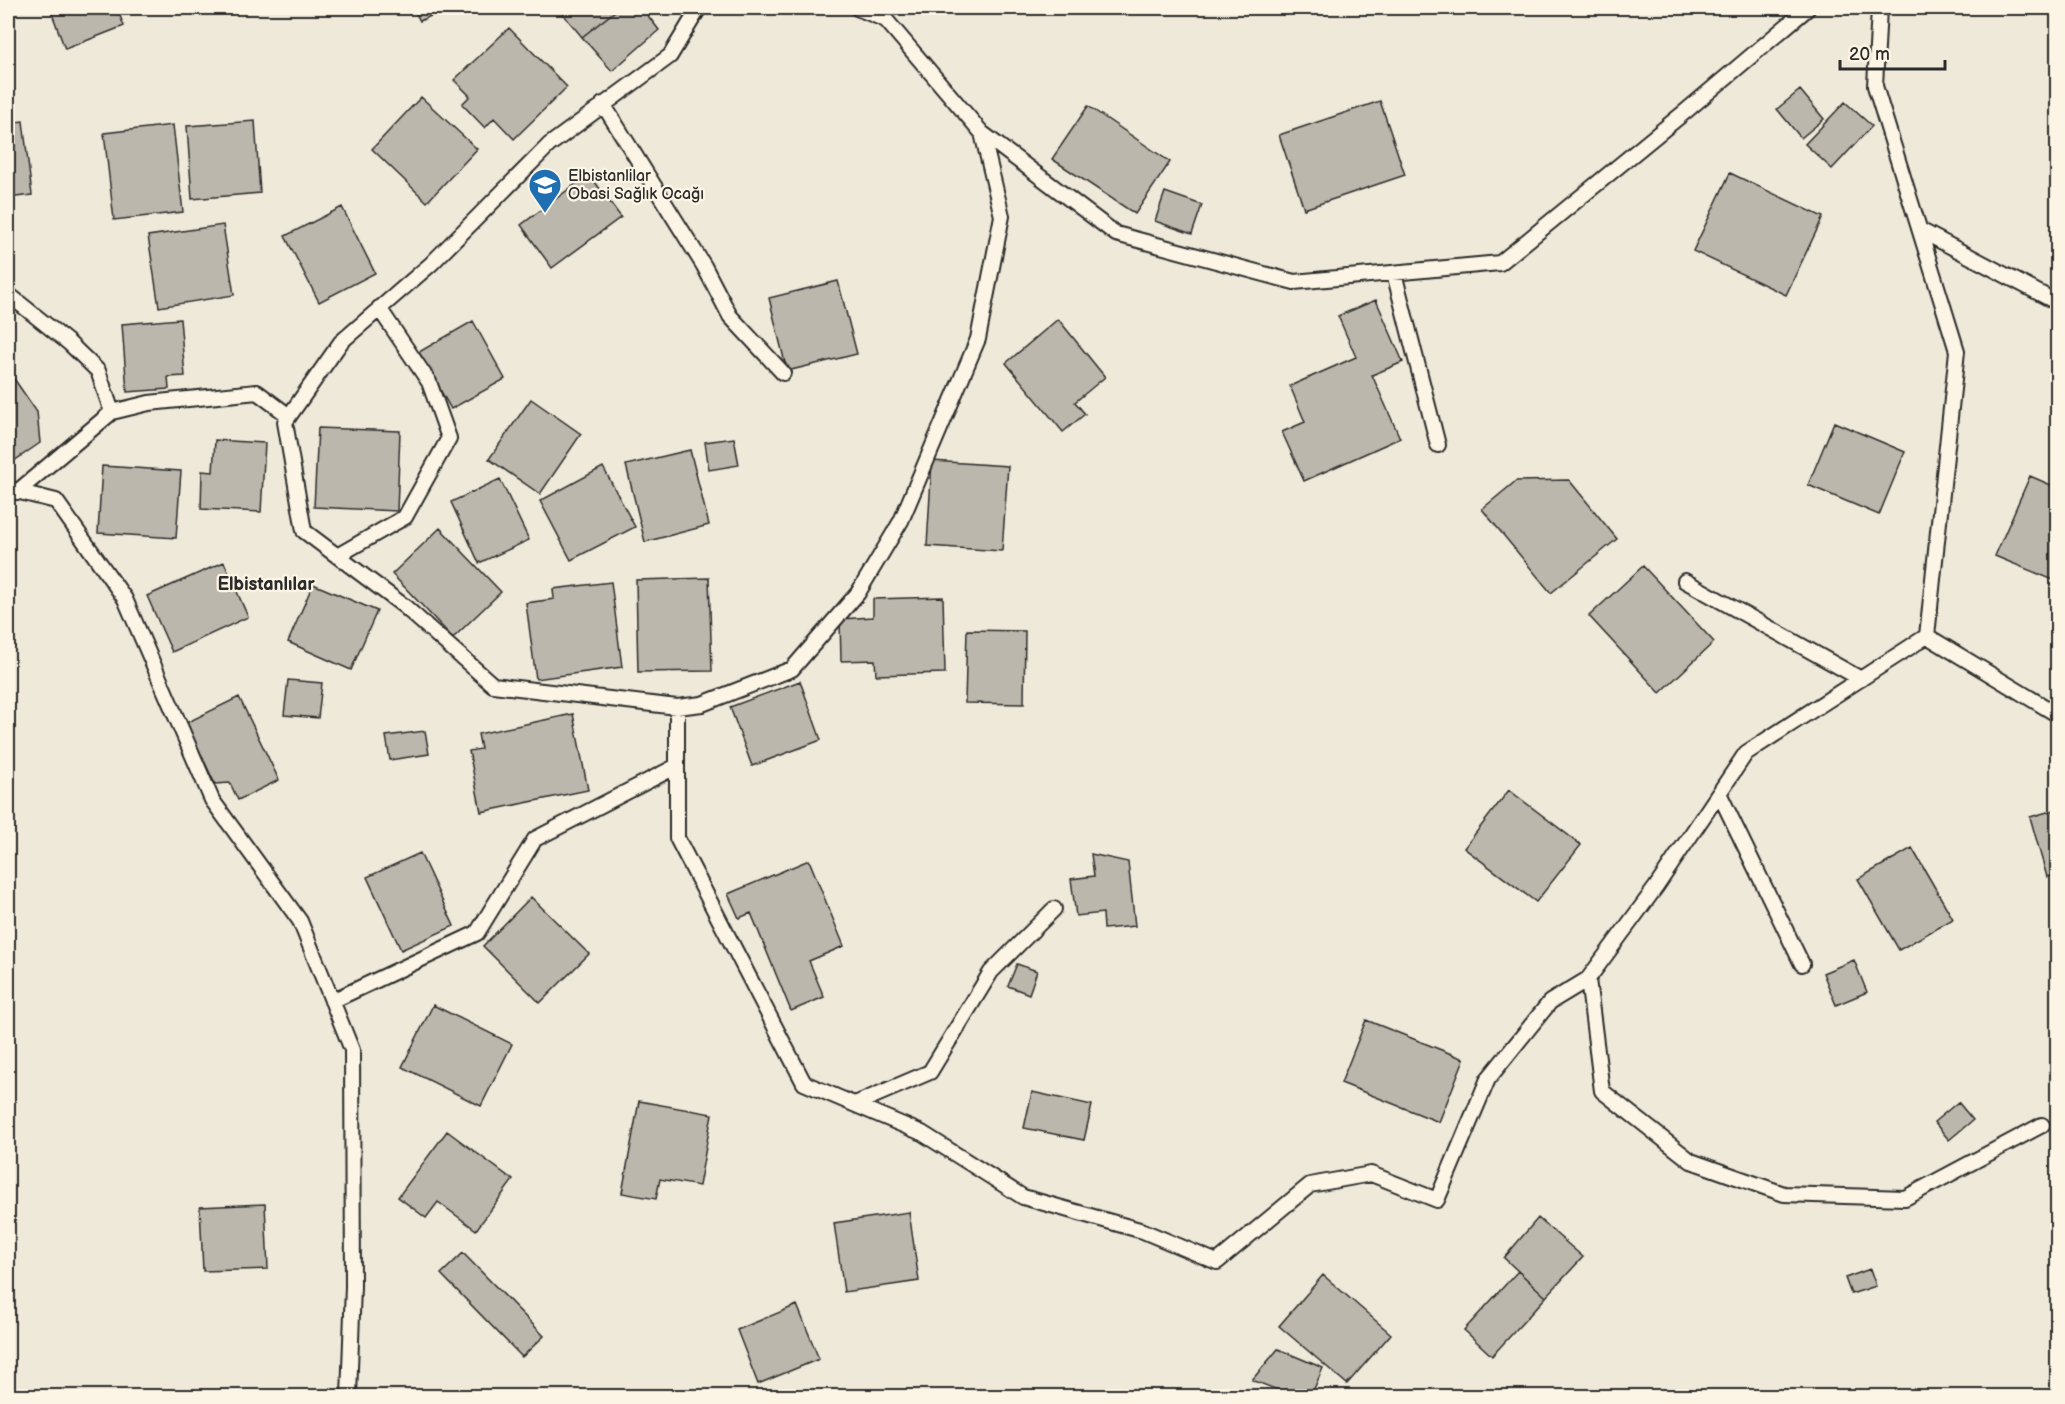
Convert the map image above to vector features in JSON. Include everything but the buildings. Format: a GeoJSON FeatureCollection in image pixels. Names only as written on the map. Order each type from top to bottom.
{"type":"FeatureCollection","features":[{"type":"Feature","properties":{"kind":"lane"},"geometry":{"type":"LineString","coordinates":[[699,8],[670,56],[549,145],[431,264],[341,342],[285,422],[304,531],[404,606],[493,685],[677,707],[702,705],[792,669],[858,592],[901,521],[978,339],[1002,216],[982,133]]}},
{"type":"Feature","properties":{"kind":"lane"},"geometry":{"type":"LineString","coordinates":[[857,8],[886,21],[982,133],[1116,234],[1294,282],[1500,263],[1809,8]]}},
{"type":"Feature","properties":{"kind":"lane"},"geometry":{"type":"LineString","coordinates":[[1879,8],[1875,86],[1957,351],[1927,636]]}},
{"type":"Feature","properties":{"kind":"lane"},"geometry":{"type":"LineString","coordinates":[[603,104],[704,266],[730,316],[783,373]]}},
{"type":"Feature","properties":{"kind":"lane"},"geometry":{"type":"LineString","coordinates":[[1920,230],[2058,303]]}},
{"type":"Feature","properties":{"kind":"lane"},"geometry":{"type":"LineString","coordinates":[[1394,273],[1438,446]]}},
{"type":"Feature","properties":{"kind":"lane"},"geometry":{"type":"LineString","coordinates":[[8,294],[69,343],[98,371],[112,412]]}},
{"type":"Feature","properties":{"kind":"lane"},"geometry":{"type":"LineString","coordinates":[[337,556],[405,517],[449,438],[429,382],[379,308]]}},
{"type":"Feature","properties":{"kind":"lane"},"geometry":{"type":"LineString","coordinates":[[12,490],[112,412],[149,403],[257,392],[289,416]]}},
{"type":"Feature","properties":{"kind":"lane"},"geometry":{"type":"LineString","coordinates":[[12,490],[56,501],[125,599],[212,801],[300,921],[352,1050],[353,1286],[349,1396]]}},
{"type":"Feature","properties":{"kind":"lane"},"geometry":{"type":"LineString","coordinates":[[1685,581],[1861,679]]}},
{"type":"Feature","properties":{"kind":"lane"},"geometry":{"type":"LineString","coordinates":[[677,707],[677,838],[804,1083],[922,1133],[1023,1197],[1143,1231],[1217,1262],[1310,1185],[1371,1174],[1437,1200],[1488,1079],[1550,1002],[1588,979],[1656,887],[1746,753],[1927,636]]}},
{"type":"Feature","properties":{"kind":"lane"},"geometry":{"type":"LineString","coordinates":[[1927,636],[2058,715]]}},
{"type":"Feature","properties":{"kind":"lane"},"geometry":{"type":"LineString","coordinates":[[332,1001],[477,933],[535,838],[677,766]]}},
{"type":"Feature","properties":{"kind":"lane"},"geometry":{"type":"LineString","coordinates":[[1719,793],[1802,964]]}},
{"type":"Feature","properties":{"kind":"lane"},"geometry":{"type":"LineString","coordinates":[[855,1104],[930,1072],[991,972],[1054,909]]}},
{"type":"Feature","properties":{"kind":"lane"},"geometry":{"type":"LineString","coordinates":[[1588,979],[1602,1091],[1691,1161],[1784,1194],[1905,1198],[2042,1125]]}},
{"type":"Feature","properties":{"kind":"place","name":"Elbistanlilar Obasi Sağlık Ocağı"},"geometry":{"type":"Point","coordinates":[545,214]}},
{"type":"Feature","properties":{"kind":"district","name":"Elbistanlılar"},"geometry":{"type":"Point","coordinates":[266,584]}}]}
